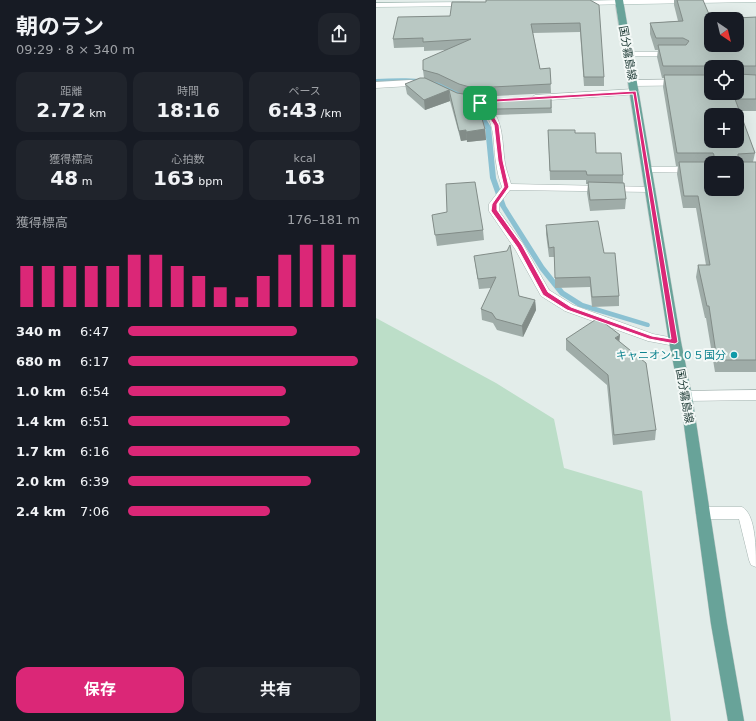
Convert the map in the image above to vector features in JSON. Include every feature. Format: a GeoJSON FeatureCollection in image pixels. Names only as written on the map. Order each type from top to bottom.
{"type":"FeatureCollection","features":[{"type":"Feature","properties":{"kind":"main road","name":"国分霧島線"},"geometry":{"type":"LineString","coordinates":[[619,1],[648,170],[675,342],[686,396],[719,624],[736,721]]}},
{"type":"Feature","properties":{"kind":"street"},"geometry":{"type":"LineString","coordinates":[[572,3],[619,1],[756,0]]}},
{"type":"Feature","properties":{"kind":"street"},"geometry":{"type":"LineString","coordinates":[[376,5],[478,4]]}},
{"type":"Feature","properties":{"kind":"street"},"geometry":{"type":"LineString","coordinates":[[628,54],[682,53]]}},
{"type":"Feature","properties":{"kind":"street"},"geometry":{"type":"LineString","coordinates":[[376,85],[410,83],[434,86]]}},
{"type":"Feature","properties":{"kind":"street"},"geometry":{"type":"LineString","coordinates":[[526,98],[704,83]]}},
{"type":"Feature","properties":{"kind":"street"},"geometry":{"type":"LineString","coordinates":[[462,100],[481,102],[487,109],[496,125],[500,161],[506,188],[494,204],[494,211],[520,246],[545,293],[575,311],[652,338],[675,342]]}},
{"type":"Feature","properties":{"kind":"street"},"geometry":{"type":"LineString","coordinates":[[648,170],[704,170]]}},
{"type":"Feature","properties":{"kind":"street"},"geometry":{"type":"LineString","coordinates":[[506,188],[650,189]]}},
{"type":"Feature","properties":{"kind":"street"},"geometry":{"type":"LineString","coordinates":[[686,396],[756,395]]}},
{"type":"Feature","properties":{"kind":"street"},"geometry":{"type":"LineString","coordinates":[[703,513],[742,513],[746,518],[756,560]]}},
{"type":"Feature","properties":{"kind":"green space"},"geometry":{"type":"Polygon","coordinates":[[[376,318],[496,383],[554,419],[564,468],[642,491],[671,721],[376,721],[376,318]]]}},
{"type":"Feature","properties":{"kind":"building"},"geometry":{"type":"Polygon","coordinates":[[[486,0],[590,0],[599,5],[604,77],[584,77],[580,23],[531,24],[540,69],[550,68],[551,84],[473,88],[459,84],[438,74],[423,70],[423,60],[471,39],[423,42],[423,38],[393,39],[398,17],[450,16],[452,2],[486,2],[486,0]]]}},
{"type":"Feature","properties":{"kind":"building"},"geometry":{"type":"Polygon","coordinates":[[[677,0],[703,0],[708,12],[704,12],[704,52],[744,52],[744,18],[756,17],[756,66],[744,66],[744,60],[704,60],[704,66],[663,66],[658,45],[686,45],[689,41],[683,38],[656,38],[650,23],[683,21],[677,0]]]}},
{"type":"Feature","properties":{"kind":"building"},"geometry":{"type":"Polygon","coordinates":[[[744,74],[756,75],[756,99],[744,99],[744,74]]]}},
{"type":"Feature","properties":{"kind":"building"},"geometry":{"type":"Polygon","coordinates":[[[664,75],[704,75],[704,100],[735,100],[738,108],[704,108],[704,148],[744,148],[744,123],[755,153],[738,154],[738,156],[714,156],[713,153],[677,153],[664,75]]]}},
{"type":"Feature","properties":{"kind":"building"},"geometry":{"type":"Polygon","coordinates":[[[420,78],[425,78],[457,93],[476,96],[483,105],[478,105],[485,129],[466,132],[466,130],[459,131],[449,90],[424,100],[405,84],[420,78]]]}},
{"type":"Feature","properties":{"kind":"building"},"geometry":{"type":"Polygon","coordinates":[[[551,96],[551,108],[496,109],[489,100],[551,96]]]}},
{"type":"Feature","properties":{"kind":"building"},"geometry":{"type":"Polygon","coordinates":[[[548,130],[575,130],[575,133],[595,133],[596,153],[621,153],[623,175],[587,175],[586,171],[550,171],[548,130]]]}},
{"type":"Feature","properties":{"kind":"building"},"geometry":{"type":"Polygon","coordinates":[[[679,162],[704,162],[704,196],[744,196],[744,162],[756,162],[756,360],[717,360],[709,306],[707,306],[698,265],[710,265],[698,196],[684,196],[679,162]]]}},
{"type":"Feature","properties":{"kind":"building"},"geometry":{"type":"Polygon","coordinates":[[[475,182],[483,230],[435,235],[432,215],[447,212],[446,184],[475,182]]]}},
{"type":"Feature","properties":{"kind":"building"},"geometry":{"type":"Polygon","coordinates":[[[588,182],[624,183],[626,199],[590,200],[588,182]]]}},
{"type":"Feature","properties":{"kind":"building"},"geometry":{"type":"Polygon","coordinates":[[[598,221],[604,253],[615,253],[619,296],[592,297],[590,277],[555,278],[554,247],[549,248],[546,225],[598,221]]]}},
{"type":"Feature","properties":{"kind":"building"},"geometry":{"type":"Polygon","coordinates":[[[510,245],[519,296],[535,300],[522,326],[496,319],[492,313],[481,309],[496,277],[478,279],[474,256],[507,251],[510,245]]]}},
{"type":"Feature","properties":{"kind":"building"},"geometry":{"type":"Polygon","coordinates":[[[598,318],[620,335],[615,338],[646,363],[656,430],[614,435],[608,375],[566,339],[598,318]]]}},
{"type":"Feature","properties":{"kind":"waterway"},"geometry":{"type":"LineString","coordinates":[[376,81],[412,80],[434,83],[445,86],[466,99]]}},
{"type":"Feature","properties":{"kind":"waterway"},"geometry":{"type":"LineString","coordinates":[[477,109],[488,127],[493,178],[503,206],[542,268],[562,293],[581,305],[647,325]]}},
{"type":"Feature","properties":{"kind":"place","name":"キャニオン１０５国分"},"geometry":{"type":"Point","coordinates":[734,355]}},
{"type":"Feature","properties":{"kind":"route"},"geometry":{"type":"LineString","coordinates":[[635,92],[675,342],[652,338],[569,308],[545,293],[520,246],[494,211],[494,204],[507,187],[500,161],[496,125],[487,109],[480,103],[495,100],[635,92]]}}]}
